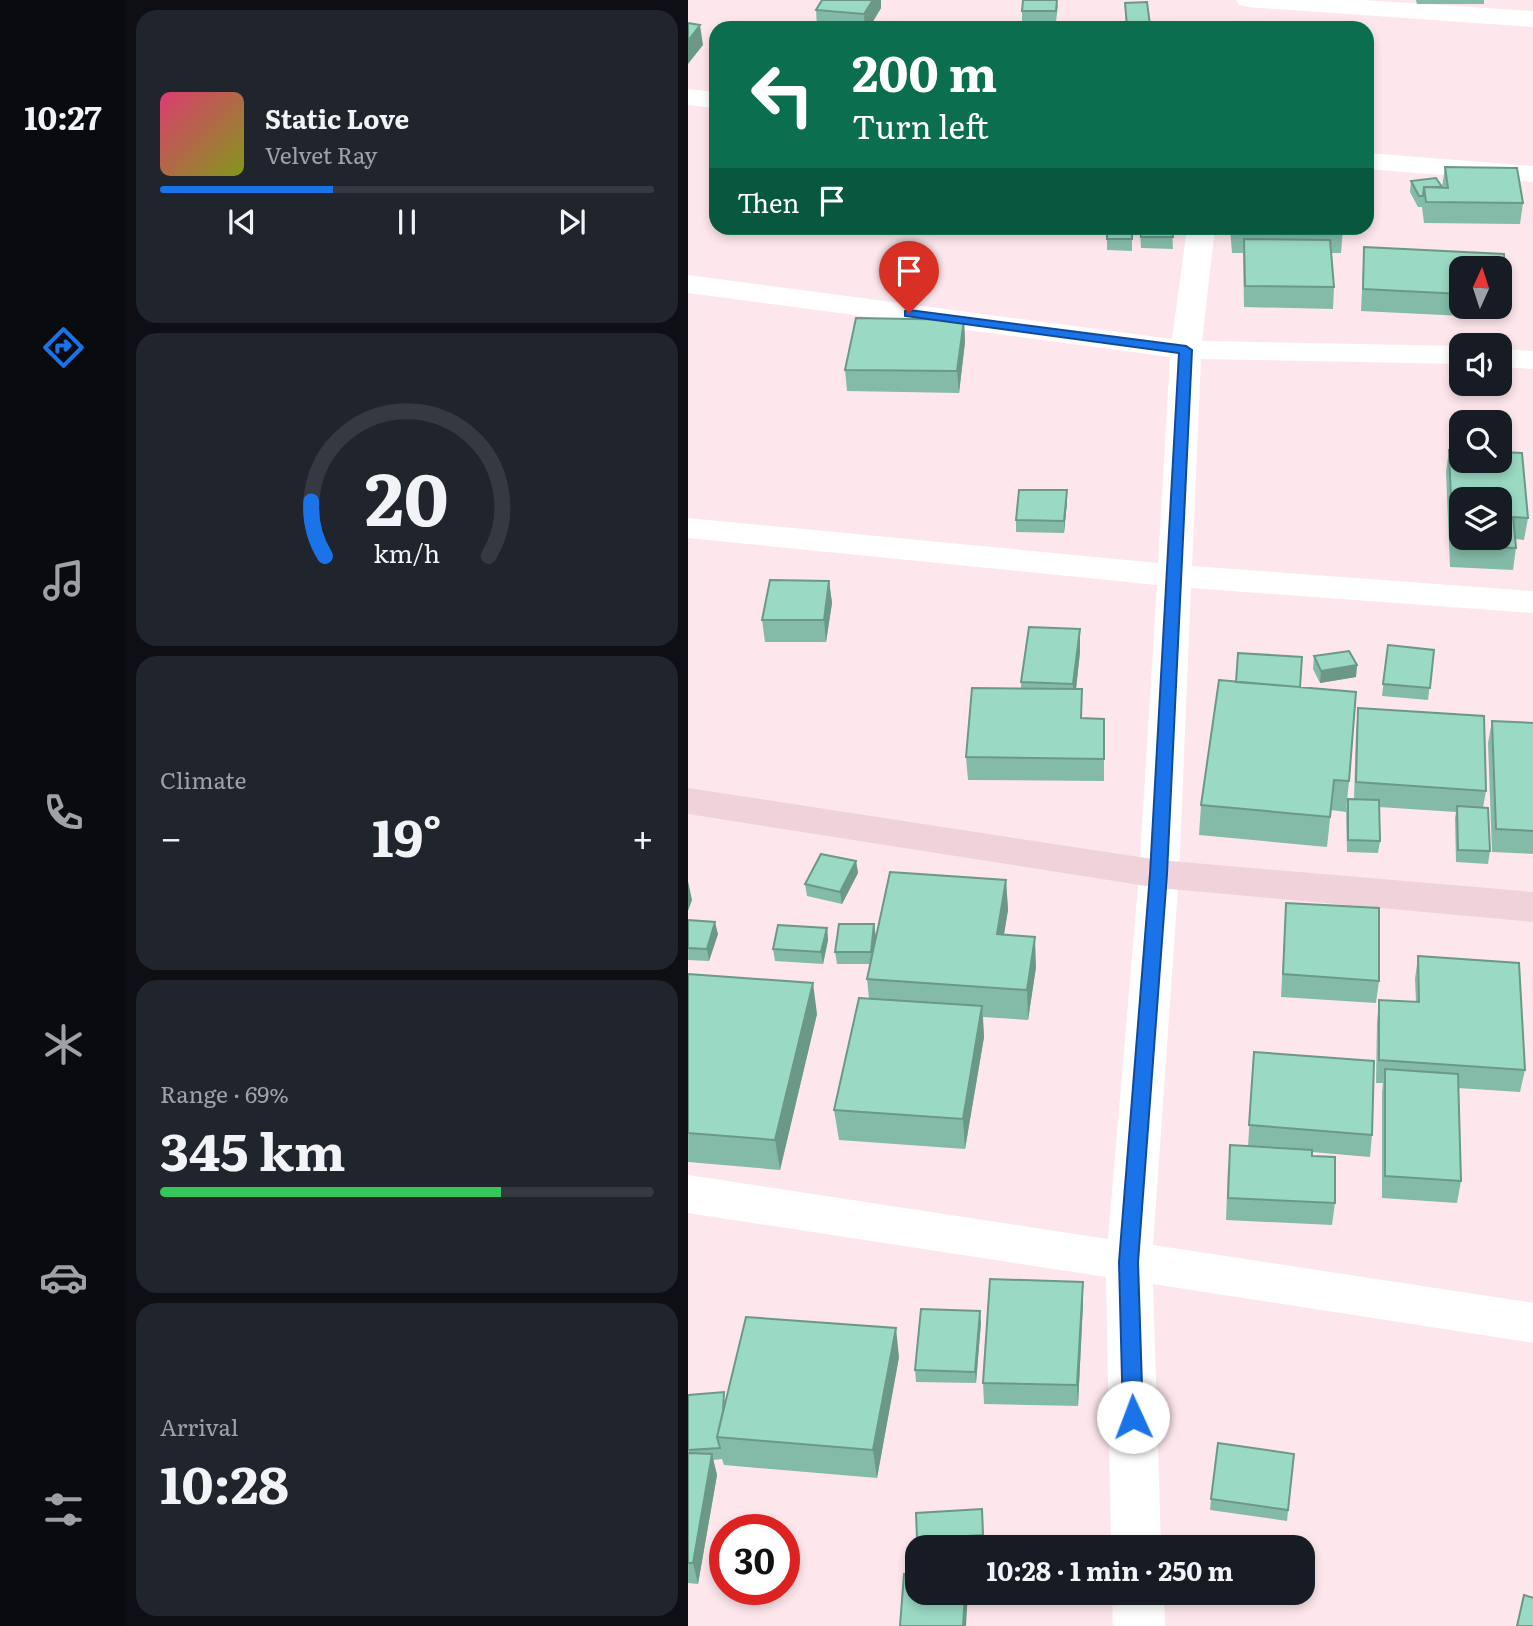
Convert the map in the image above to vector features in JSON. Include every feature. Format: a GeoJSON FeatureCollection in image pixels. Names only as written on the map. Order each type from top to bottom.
{"type":"FeatureCollection","features":[{"type":"Feature","properties":{"kind":"street"},"geometry":{"type":"LineString","coordinates":[[1239,6],[1533,19]]}},
{"type":"Feature","properties":{"kind":"street"},"geometry":{"type":"LineString","coordinates":[[688,97],[709,99]]}},
{"type":"Feature","properties":{"kind":"street"},"geometry":{"type":"LineString","coordinates":[[1374,162],[1533,174]]}},
{"type":"Feature","properties":{"kind":"street"},"geometry":{"type":"LineString","coordinates":[[1137,1535],[1129,1262],[1159,874],[1186,350],[1200,235]]}},
{"type":"Feature","properties":{"kind":"street"},"geometry":{"type":"LineString","coordinates":[[688,284],[1186,350],[1449,355]]}},
{"type":"Feature","properties":{"kind":"street"},"geometry":{"type":"LineString","coordinates":[[1512,359],[1533,360]]}},
{"type":"Feature","properties":{"kind":"street"},"geometry":{"type":"LineString","coordinates":[[688,528],[1176,576],[1533,602]]}},
{"type":"Feature","properties":{"kind":"street"},"geometry":{"type":"LineString","coordinates":[[688,801],[1159,874],[1533,907]]}},
{"type":"Feature","properties":{"kind":"street"},"geometry":{"type":"LineString","coordinates":[[688,1194],[1533,1323]]}},
{"type":"Feature","properties":{"kind":"street"},"geometry":{"type":"LineString","coordinates":[[1138,1605],[1139,1626]]}},
{"type":"Feature","properties":{"kind":"building"},"geometry":{"type":"Polygon","coordinates":[[[822,0],[873,0],[864,14],[816,10],[822,0]]]}},
{"type":"Feature","properties":{"kind":"building"},"geometry":{"type":"Polygon","coordinates":[[[1023,0],[1057,0],[1056,11],[1022,11],[1023,0]]]}},
{"type":"Feature","properties":{"kind":"building"},"geometry":{"type":"Polygon","coordinates":[[[1147,2],[1149,21],[1127,21],[1125,3],[1147,2]]]}},
{"type":"Feature","properties":{"kind":"building"},"geometry":{"type":"Polygon","coordinates":[[[688,23],[700,25],[688,41],[688,23]]]}},
{"type":"Feature","properties":{"kind":"building"},"geometry":{"type":"Polygon","coordinates":[[[1445,167],[1517,168],[1523,203],[1426,202],[1424,187],[1448,188],[1445,167]]]}},
{"type":"Feature","properties":{"kind":"building"},"geometry":{"type":"Polygon","coordinates":[[[1436,178],[1442,187],[1424,187],[1423,196],[1419,196],[1411,181],[1436,178]]]}},
{"type":"Feature","properties":{"kind":"building"},"geometry":{"type":"Polygon","coordinates":[[[1107,235],[1132,235],[1132,239],[1107,239],[1107,235]]]}},
{"type":"Feature","properties":{"kind":"building"},"geometry":{"type":"Polygon","coordinates":[[[1141,235],[1173,237],[1141,237],[1141,235]]]}},
{"type":"Feature","properties":{"kind":"building"},"geometry":{"type":"Polygon","coordinates":[[[1244,239],[1330,240],[1334,287],[1245,286],[1244,239]]]}},
{"type":"Feature","properties":{"kind":"building"},"geometry":{"type":"Polygon","coordinates":[[[1364,247],[1504,254],[1449,256],[1449,293],[1363,289],[1364,247]]]}},
{"type":"Feature","properties":{"kind":"building"},"geometry":{"type":"Polygon","coordinates":[[[856,318],[964,320],[957,371],[845,370],[856,318]]]}},
{"type":"Feature","properties":{"kind":"building"},"geometry":{"type":"Polygon","coordinates":[[[1512,453],[1522,453],[1528,518],[1513,517],[1516,548],[1512,548],[1512,487],[1451,487],[1450,473],[1512,473],[1512,453]]]}},
{"type":"Feature","properties":{"kind":"building"},"geometry":{"type":"Polygon","coordinates":[[[1019,490],[1067,490],[1064,521],[1016,520],[1019,490]]]}},
{"type":"Feature","properties":{"kind":"building"},"geometry":{"type":"Polygon","coordinates":[[[770,580],[829,581],[824,620],[762,620],[770,580]]]}},
{"type":"Feature","properties":{"kind":"building"},"geometry":{"type":"Polygon","coordinates":[[[1029,627],[1080,629],[1073,684],[1021,682],[1029,627]]]}},
{"type":"Feature","properties":{"kind":"building"},"geometry":{"type":"Polygon","coordinates":[[[1388,645],[1434,650],[1430,688],[1383,684],[1388,645]]]}},
{"type":"Feature","properties":{"kind":"building"},"geometry":{"type":"Polygon","coordinates":[[[1349,651],[1357,665],[1321,671],[1314,656],[1349,651]]]}},
{"type":"Feature","properties":{"kind":"building"},"geometry":{"type":"Polygon","coordinates":[[[1238,653],[1302,657],[1300,687],[1236,682],[1238,653]]]}},
{"type":"Feature","properties":{"kind":"building"},"geometry":{"type":"Polygon","coordinates":[[[1219,680],[1356,692],[1349,781],[1334,780],[1330,817],[1201,805],[1219,680]]]}},
{"type":"Feature","properties":{"kind":"building"},"geometry":{"type":"Polygon","coordinates":[[[972,688],[1082,689],[1081,718],[1104,719],[1104,759],[966,757],[972,688]]]}},
{"type":"Feature","properties":{"kind":"building"},"geometry":{"type":"Polygon","coordinates":[[[1358,708],[1484,716],[1486,791],[1356,782],[1358,708]]]}},
{"type":"Feature","properties":{"kind":"building"},"geometry":{"type":"Polygon","coordinates":[[[1492,721],[1534,723],[1534,831],[1496,829],[1492,721]]]}},
{"type":"Feature","properties":{"kind":"building"},"geometry":{"type":"Polygon","coordinates":[[[1348,799],[1379,800],[1380,841],[1348,840],[1348,799]]]}},
{"type":"Feature","properties":{"kind":"building"},"geometry":{"type":"Polygon","coordinates":[[[1457,806],[1488,808],[1490,851],[1458,850],[1457,806]]]}},
{"type":"Feature","properties":{"kind":"building"},"geometry":{"type":"Polygon","coordinates":[[[821,854],[856,861],[840,892],[805,884],[821,854]]]}},
{"type":"Feature","properties":{"kind":"building"},"geometry":{"type":"Polygon","coordinates":[[[890,872],[1006,880],[997,934],[1035,937],[1027,990],[867,979],[890,872]]]}},
{"type":"Feature","properties":{"kind":"building"},"geometry":{"type":"Polygon","coordinates":[[[1286,903],[1379,908],[1379,981],[1283,974],[1286,903]]]}},
{"type":"Feature","properties":{"kind":"building"},"geometry":{"type":"Polygon","coordinates":[[[688,920],[715,922],[707,949],[688,948],[688,920]]]}},
{"type":"Feature","properties":{"kind":"building"},"geometry":{"type":"Polygon","coordinates":[[[839,924],[874,924],[871,952],[835,952],[839,924]]]}},
{"type":"Feature","properties":{"kind":"building"},"geometry":{"type":"Polygon","coordinates":[[[778,925],[827,928],[821,952],[773,949],[778,925]]]}},
{"type":"Feature","properties":{"kind":"building"},"geometry":{"type":"Polygon","coordinates":[[[1418,956],[1519,963],[1525,1070],[1379,1060],[1379,1000],[1419,1002],[1418,956]]]}},
{"type":"Feature","properties":{"kind":"building"},"geometry":{"type":"Polygon","coordinates":[[[688,974],[813,983],[775,1140],[688,1133],[688,974]]]}},
{"type":"Feature","properties":{"kind":"building"},"geometry":{"type":"Polygon","coordinates":[[[859,998],[982,1006],[963,1119],[834,1110],[859,998]]]}},
{"type":"Feature","properties":{"kind":"building"},"geometry":{"type":"Polygon","coordinates":[[[1254,1052],[1374,1061],[1372,1135],[1249,1125],[1254,1052]]]}},
{"type":"Feature","properties":{"kind":"building"},"geometry":{"type":"Polygon","coordinates":[[[1385,1069],[1458,1074],[1461,1181],[1385,1176],[1385,1069]]]}},
{"type":"Feature","properties":{"kind":"building"},"geometry":{"type":"Polygon","coordinates":[[[1230,1145],[1312,1150],[1312,1156],[1335,1157],[1335,1203],[1228,1198],[1230,1145]]]}},
{"type":"Feature","properties":{"kind":"building"},"geometry":{"type":"Polygon","coordinates":[[[990,1279],[1083,1282],[1077,1385],[983,1383],[990,1279]]]}},
{"type":"Feature","properties":{"kind":"building"},"geometry":{"type":"Polygon","coordinates":[[[921,1309],[980,1311],[975,1372],[915,1370],[921,1309]]]}},
{"type":"Feature","properties":{"kind":"building"},"geometry":{"type":"Polygon","coordinates":[[[746,1317],[896,1328],[873,1450],[717,1437],[746,1317]]]}},
{"type":"Feature","properties":{"kind":"building"},"geometry":{"type":"Polygon","coordinates":[[[724,1392],[717,1437],[720,1448],[688,1450],[688,1395],[724,1392]]]}},
{"type":"Feature","properties":{"kind":"building"},"geometry":{"type":"Polygon","coordinates":[[[1218,1443],[1294,1454],[1288,1510],[1211,1499],[1218,1443]]]}},
{"type":"Feature","properties":{"kind":"building"},"geometry":{"type":"Polygon","coordinates":[[[688,1453],[712,1454],[693,1563],[688,1563],[688,1453]]]}},
{"type":"Feature","properties":{"kind":"building"},"geometry":{"type":"Polygon","coordinates":[[[982,1509],[983,1535],[917,1535],[916,1513],[982,1509]]]}},
{"type":"Feature","properties":{"kind":"building"},"geometry":{"type":"Polygon","coordinates":[[[904,1574],[905,1605],[964,1605],[963,1626],[900,1626],[904,1574]]]}},
{"type":"Feature","properties":{"kind":"building"},"geometry":{"type":"Polygon","coordinates":[[[1524,1595],[1534,1598],[1534,1626],[1517,1626],[1524,1595]]]}},
{"type":"Feature","properties":{"kind":"route"},"geometry":{"type":"LineString","coordinates":[[909,313],[1186,350],[1159,874],[1129,1262],[1133,1417]]}}]}
